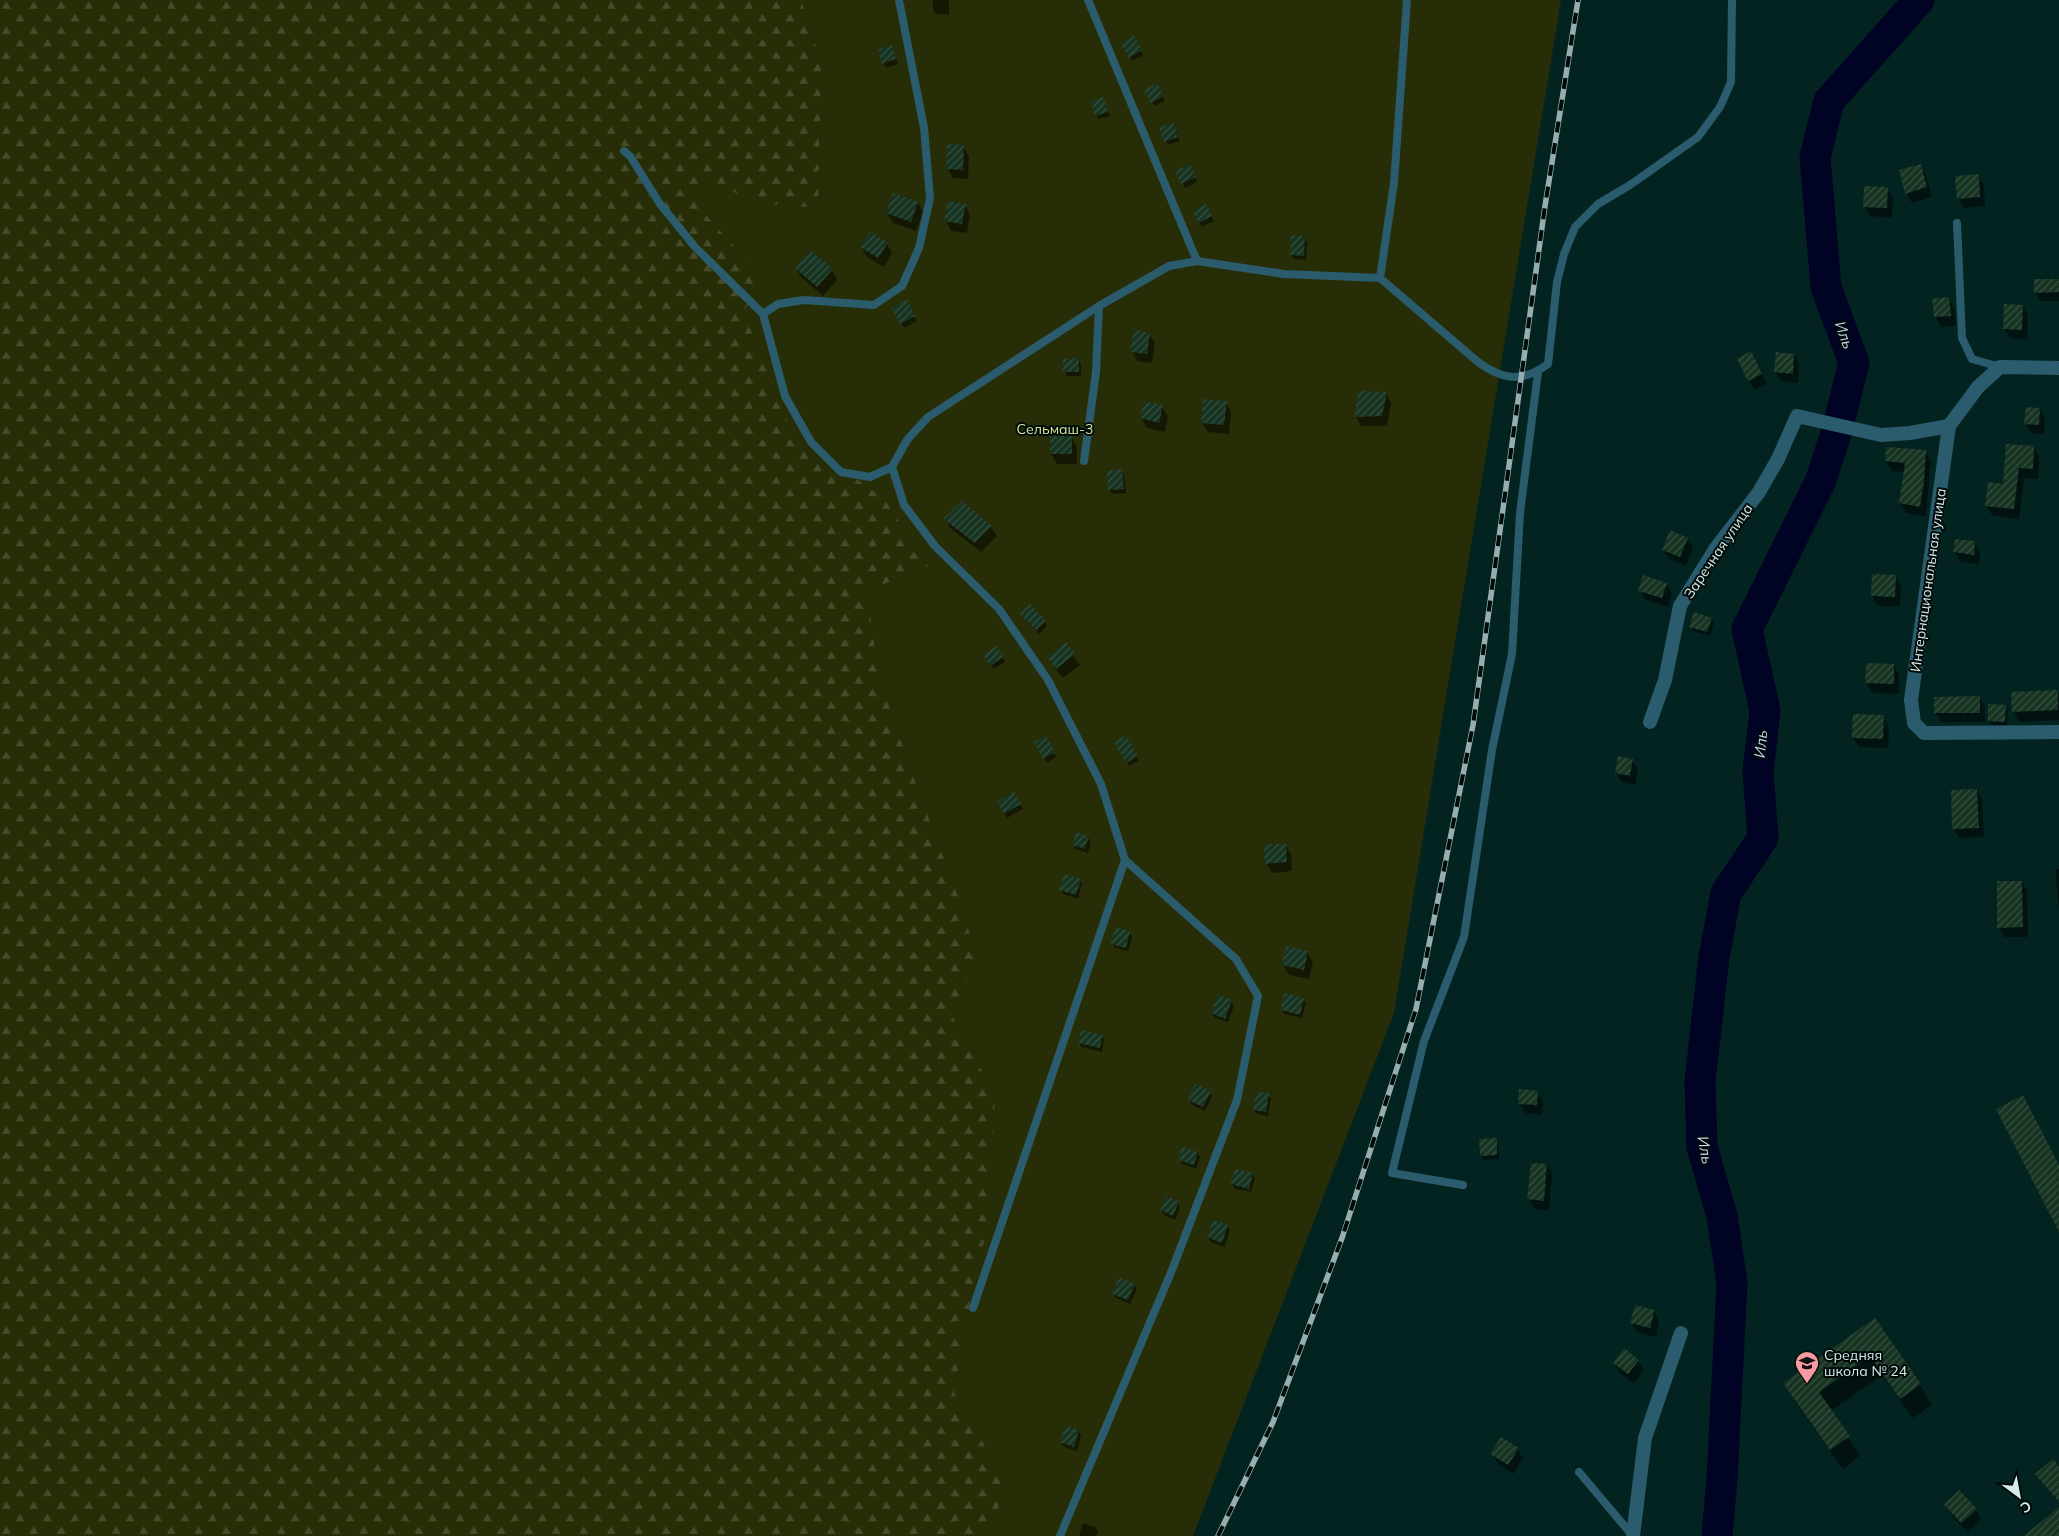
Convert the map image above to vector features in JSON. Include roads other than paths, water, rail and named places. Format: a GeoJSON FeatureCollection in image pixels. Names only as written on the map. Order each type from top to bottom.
{"type":"FeatureCollection","features":[{"type":"Feature","properties":{"kind":"street"},"geometry":{"type":"LineString","coordinates":[[2000,367],[2059,368]]}},
{"type":"Feature","properties":{"kind":"street","name":"Интернациональная улица"},"geometry":{"type":"LineString","coordinates":[[2000,367],[1978,387],[1950,426],[1911,700],[1914,723],[1924,733],[2059,732]]}},
{"type":"Feature","properties":{"kind":"street","name":"Заречная улица"},"geometry":{"type":"LineString","coordinates":[[1650,722],[1665,680],[1680,606],[1716,548],[1758,492],[1778,459],[1797,416],[1881,435],[1910,433],[1950,426]]}},
{"type":"Feature","properties":{"kind":"street"},"geometry":{"type":"LineString","coordinates":[[1633,1536],[1645,1438],[1681,1334]]}},
{"type":"Feature","properties":{"kind":"lane"},"geometry":{"type":"LineString","coordinates":[[763,314],[778,304],[804,300],[874,305],[902,286],[920,248],[930,198],[924,128],[899,0]]}},
{"type":"Feature","properties":{"kind":"lane"},"geometry":{"type":"LineString","coordinates":[[1088,0],[1197,261]]}},
{"type":"Feature","properties":{"kind":"lane"},"geometry":{"type":"LineString","coordinates":[[1380,278],[1394,183],[1407,0]]}},
{"type":"Feature","properties":{"kind":"lane"},"geometry":{"type":"LineString","coordinates":[[624,151],[630,156],[660,204],[695,247],[763,314],[785,396],[811,442],[841,472],[870,477],[892,467],[907,440],[928,417],[1099,306],[1169,266],[1197,261],[1284,274],[1380,278],[1494,374],[1520,378],[1538,372],[1548,364],[1557,282],[1564,254],[1575,227],[1598,204],[1630,185],[1698,136],[1720,106],[1731,82],[1732,0]]}},
{"type":"Feature","properties":{"kind":"lane"},"geometry":{"type":"LineString","coordinates":[[1957,222],[1962,338],[1972,359],[2000,367]]}},
{"type":"Feature","properties":{"kind":"lane"},"geometry":{"type":"LineString","coordinates":[[1084,460],[1096,372],[1099,306]]}},
{"type":"Feature","properties":{"kind":"lane"},"geometry":{"type":"LineString","coordinates":[[1463,1185],[1392,1173],[1424,1041],[1464,937],[1492,750],[1512,654],[1520,513],[1538,372]]}},
{"type":"Feature","properties":{"kind":"lane"},"geometry":{"type":"LineString","coordinates":[[892,467],[904,505],[935,546],[999,609],[1048,680],[1101,784],[1125,860],[1236,959],[1258,996],[1237,1100],[1172,1270],[1060,1536]]}},
{"type":"Feature","properties":{"kind":"lane"},"geometry":{"type":"LineString","coordinates":[[973,1308],[1125,860]]}},
{"type":"Feature","properties":{"kind":"lane"},"geometry":{"type":"LineString","coordinates":[[1579,1472],[1633,1536]]}},
{"type":"Feature","properties":{"kind":"waterway","name":"Иль"},"geometry":{"type":"LineString","coordinates":[[1717,1536],[1722,1479],[1732,1283],[1722,1216],[1702,1147],[1700,1081],[1714,957],[1726,893],[1763,838],[1758,772],[1765,711],[1747,629],[1821,480],[1837,430],[1854,363],[1826,287],[1815,157],[1829,101],[1919,0]]}},
{"type":"Feature","properties":{"kind":"railway"},"geometry":{"type":"LineString","coordinates":[[1218,1536],[1273,1422],[1342,1238],[1416,1009],[1473,725],[1545,206],[1578,0]]}},
{"type":"Feature","properties":{"kind":"place","name":"Средняя школа № 24"},"geometry":{"type":"Point","coordinates":[1807,1384]}},
{"type":"Feature","properties":{"kind":"park label","name":"Сельмаш-3"},"geometry":{"type":"Point","coordinates":[1055,429]}}]}
